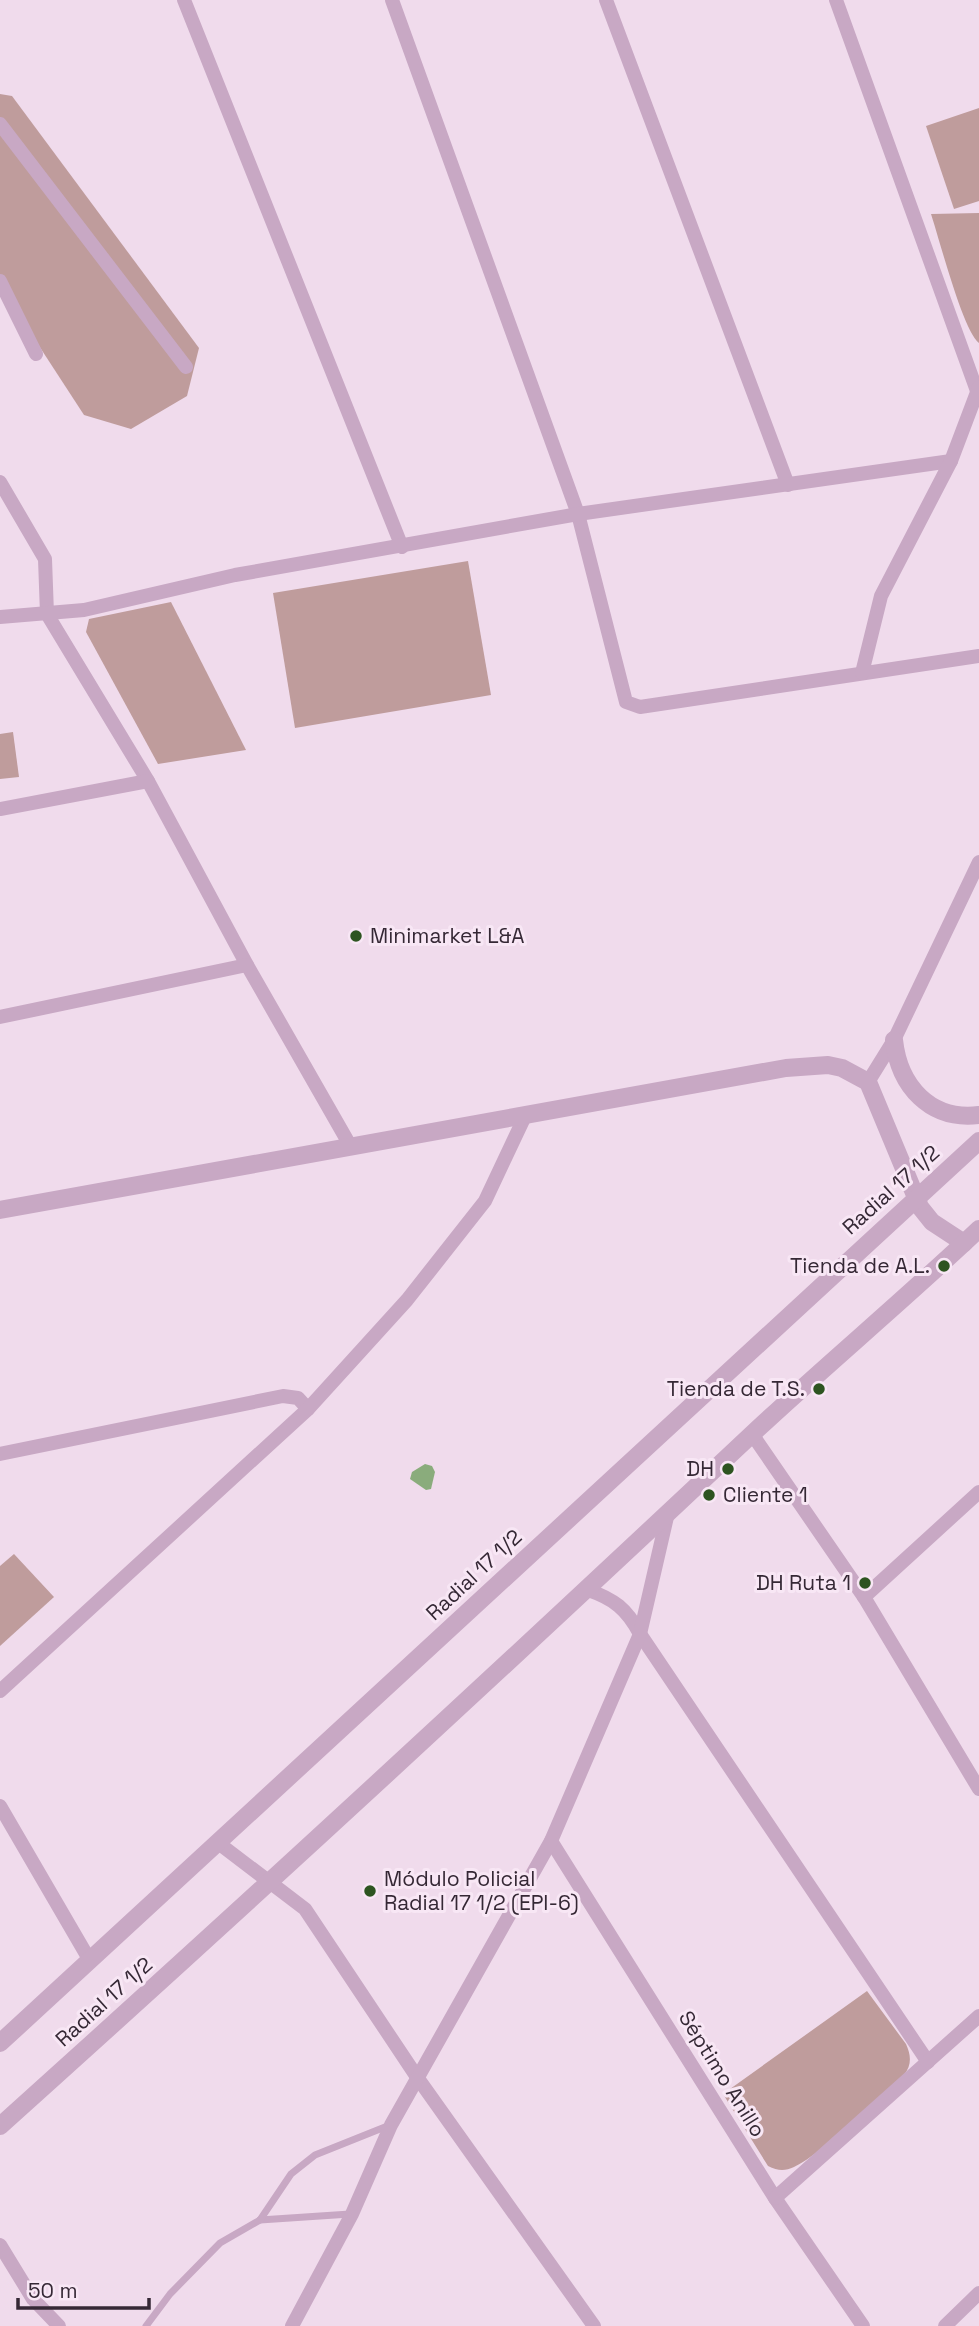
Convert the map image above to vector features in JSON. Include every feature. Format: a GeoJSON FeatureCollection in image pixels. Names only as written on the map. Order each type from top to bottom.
{"type":"FeatureCollection","features":[{"type":"Feature","properties":{"kind":"street"},"geometry":{"type":"LineString","coordinates":[[184,0],[402,547]]}},
{"type":"Feature","properties":{"kind":"street"},"geometry":{"type":"LineString","coordinates":[[392,0],[578,514],[626,702],[640,707],[979,656]]}},
{"type":"Feature","properties":{"kind":"street"},"geometry":{"type":"LineString","coordinates":[[606,0],[788,485]]}},
{"type":"Feature","properties":{"kind":"street"},"geometry":{"type":"LineString","coordinates":[[836,0],[978,389],[951,461],[881,596],[862,673]]}},
{"type":"Feature","properties":{"kind":"street"},"geometry":{"type":"LineString","coordinates":[[0,124],[186,367]]}},
{"type":"Feature","properties":{"kind":"street"},"geometry":{"type":"LineString","coordinates":[[0,281],[36,354]]}},
{"type":"Feature","properties":{"kind":"street"},"geometry":{"type":"LineString","coordinates":[[0,617],[47,614],[136,600],[235,575],[578,514],[951,461]]}},
{"type":"Feature","properties":{"kind":"street"},"geometry":{"type":"LineString","coordinates":[[0,482],[45,559],[47,614],[148,781],[247,965],[351,1147]]}},
{"type":"Feature","properties":{"kind":"street"},"geometry":{"type":"LineString","coordinates":[[0,809],[148,781]]}},
{"type":"Feature","properties":{"kind":"street"},"geometry":{"type":"LineString","coordinates":[[868,1083],[894,1040],[979,862]]}},
{"type":"Feature","properties":{"kind":"street"},"geometry":{"type":"LineString","coordinates":[[0,1017],[247,965]]}},
{"type":"Feature","properties":{"kind":"street"},"geometry":{"type":"LineString","coordinates":[[894,1040],[900,1069],[915,1093],[930,1105],[947,1113],[979,1115]]}},
{"type":"Feature","properties":{"kind":"street"},"geometry":{"type":"LineString","coordinates":[[0,1210],[786,1068],[828,1065],[849,1071],[868,1083],[918,1196],[920,1208],[932,1222],[964,1243]]}},
{"type":"Feature","properties":{"kind":"street"},"geometry":{"type":"LineString","coordinates":[[0,1691],[308,1409],[407,1300],[485,1201],[526,1114]]}},
{"type":"Feature","properties":{"kind":"street","name":"Radial 17 1/2"},"geometry":{"type":"LineString","coordinates":[[0,2043],[979,1141]]}},
{"type":"Feature","properties":{"kind":"street","name":"Radial 17 1/2"},"geometry":{"type":"LineString","coordinates":[[0,2126],[271,1882],[667,1517],[752,1434],[979,1229]]}},
{"type":"Feature","properties":{"kind":"street"},"geometry":{"type":"LineString","coordinates":[[0,1454],[283,1396],[298,1398],[308,1409]]}},
{"type":"Feature","properties":{"kind":"street"},"geometry":{"type":"LineString","coordinates":[[752,1434],[864,1597],[979,1789]]}},
{"type":"Feature","properties":{"kind":"street"},"geometry":{"type":"LineString","coordinates":[[864,1597],[979,1492]]}},
{"type":"Feature","properties":{"kind":"street"},"geometry":{"type":"LineString","coordinates":[[292,2326],[352,2214],[391,2125],[416,2077],[551,1841],[640,1634],[667,1517]]}},
{"type":"Feature","properties":{"kind":"street"},"geometry":{"type":"LineString","coordinates":[[588,1590],[611,1597],[629,1613],[640,1634],[928,2062]]}},
{"type":"Feature","properties":{"kind":"street"},"geometry":{"type":"LineString","coordinates":[[967,1772],[979,1761]]}},
{"type":"Feature","properties":{"kind":"street"},"geometry":{"type":"LineString","coordinates":[[0,1806],[89,1959]]}},
{"type":"Feature","properties":{"kind":"street","name":"Séptimo Anillo"},"geometry":{"type":"LineString","coordinates":[[551,1841],[775,2198],[863,2326]]}},
{"type":"Feature","properties":{"kind":"street"},"geometry":{"type":"LineString","coordinates":[[217,1842],[305,1909],[416,2077],[594,2326]]}},
{"type":"Feature","properties":{"kind":"street"},"geometry":{"type":"LineString","coordinates":[[775,2198],[979,2016]]}},
{"type":"Feature","properties":{"kind":"street"},"geometry":{"type":"LineString","coordinates":[[0,2245],[33,2299],[59,2326]]}},
{"type":"Feature","properties":{"kind":"street"},"geometry":{"type":"LineString","coordinates":[[945,2326],[979,2293]]}},
{"type":"Feature","properties":{"kind":"lane"},"geometry":{"type":"LineString","coordinates":[[146,2326],[170,2294],[220,2243],[260,2220],[291,2174],[315,2155],[391,2125]]}},
{"type":"Feature","properties":{"kind":"lane"},"geometry":{"type":"LineString","coordinates":[[260,2220],[352,2214]]}},
{"type":"Feature","properties":{"kind":"shaded area"},"geometry":{"type":"Polygon","coordinates":[[[0,94],[12,96],[199,348],[187,396],[131,429],[84,415],[0,286],[0,94]]]}},
{"type":"Feature","properties":{"kind":"shaded area"},"geometry":{"type":"Polygon","coordinates":[[[979,108],[979,201],[954,209],[926,126],[979,108]]]}},
{"type":"Feature","properties":{"kind":"shaded area"},"geometry":{"type":"Polygon","coordinates":[[[979,213],[979,343],[959,303],[931,214],[979,213]]]}},
{"type":"Feature","properties":{"kind":"shaded area"},"geometry":{"type":"Polygon","coordinates":[[[468,561],[491,695],[295,728],[273,593],[468,561]]]}},
{"type":"Feature","properties":{"kind":"shaded area"},"geometry":{"type":"Polygon","coordinates":[[[171,602],[246,750],[158,764],[86,632],[89,619],[171,602]]]}},
{"type":"Feature","properties":{"kind":"shaded area"},"geometry":{"type":"Polygon","coordinates":[[[13,732],[19,777],[0,779],[0,734],[13,732]]]}},
{"type":"Feature","properties":{"kind":"shaded area"},"geometry":{"type":"Polygon","coordinates":[[[425,1464],[432,1466],[435,1472],[431,1489],[426,1490],[410,1479],[412,1472],[425,1464]]]}},
{"type":"Feature","properties":{"kind":"shaded area"},"geometry":{"type":"Polygon","coordinates":[[[14,1554],[54,1597],[0,1646],[0,1566],[14,1554]]]}},
{"type":"Feature","properties":{"kind":"shaded area"},"geometry":{"type":"Polygon","coordinates":[[[867,1991],[906,2044],[910,2060],[907,2071],[869,2110],[804,2161],[784,2170],[768,2166],[723,2094],[867,1991]]]}},
{"type":"Feature","properties":{"kind":"place","name":"Minimarket L&A"},"geometry":{"type":"Point","coordinates":[356,936]}},
{"type":"Feature","properties":{"kind":"place","name":"Tienda de A.L."},"geometry":{"type":"Point","coordinates":[944,1266]}},
{"type":"Feature","properties":{"kind":"place","name":"Tienda de T.S."},"geometry":{"type":"Point","coordinates":[819,1389]}},
{"type":"Feature","properties":{"kind":"place","name":"DH"},"geometry":{"type":"Point","coordinates":[728,1469]}},
{"type":"Feature","properties":{"kind":"place","name":"Cliente 1"},"geometry":{"type":"Point","coordinates":[709,1495]}},
{"type":"Feature","properties":{"kind":"place","name":"DH Ruta 1"},"geometry":{"type":"Point","coordinates":[865,1583]}},
{"type":"Feature","properties":{"kind":"place","name":"Módulo Policial Radial 17 1/2 (EPI-6)"},"geometry":{"type":"Point","coordinates":[370,1891]}}]}
